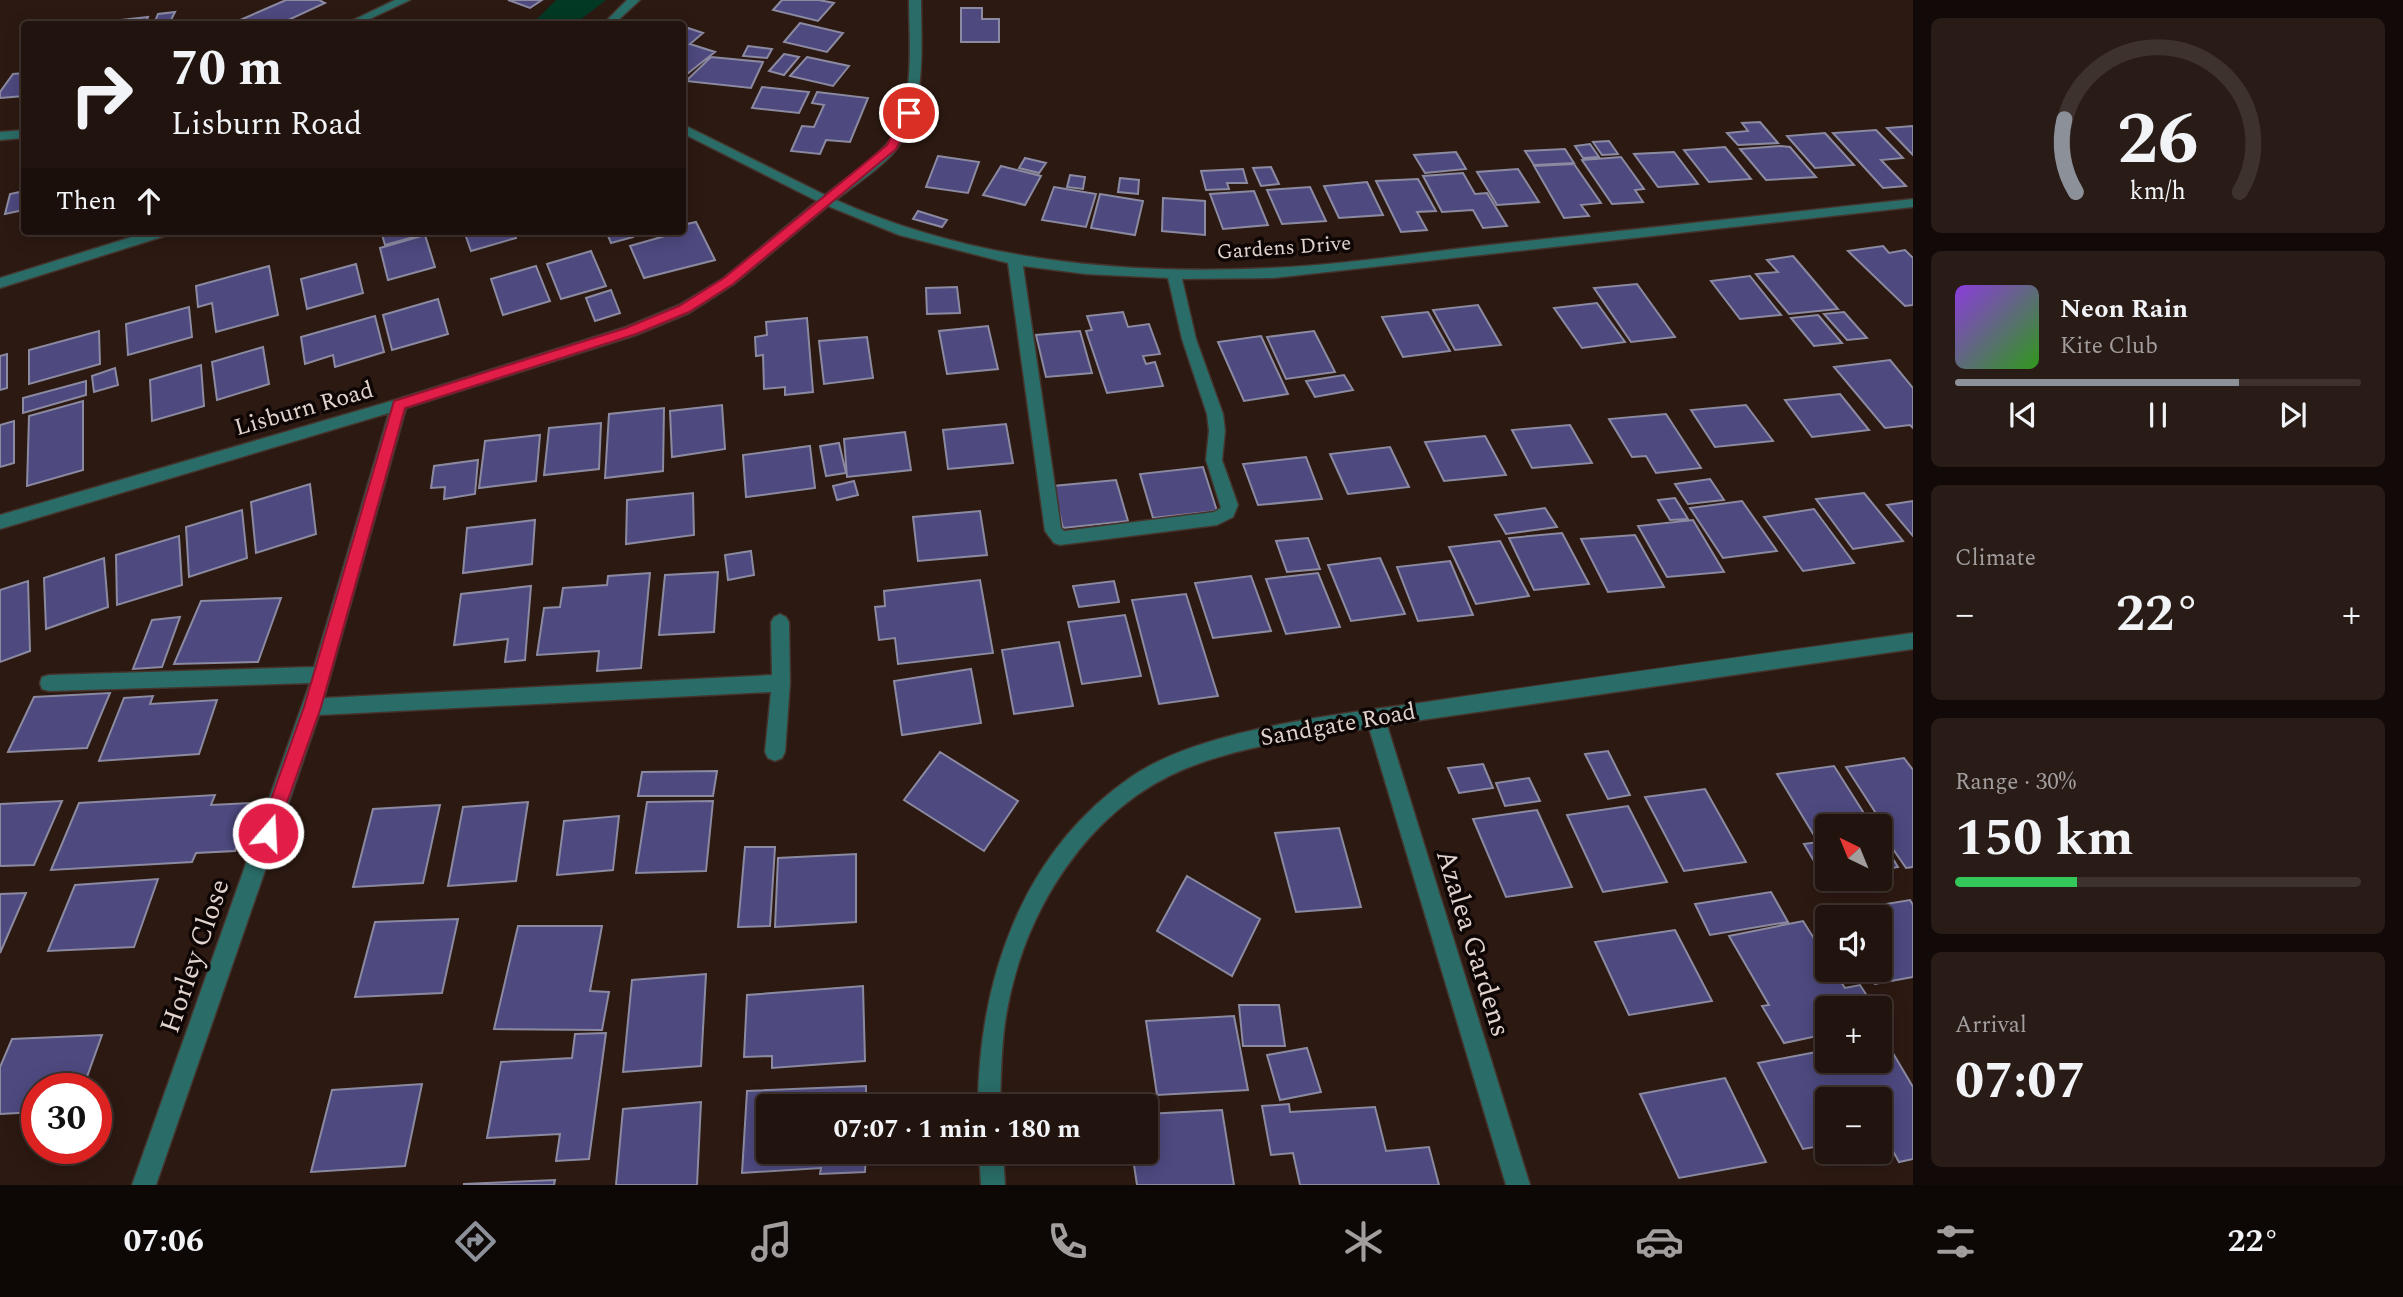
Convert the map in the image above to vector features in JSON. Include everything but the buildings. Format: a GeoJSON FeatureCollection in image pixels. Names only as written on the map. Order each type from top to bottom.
{"type":"FeatureCollection","features":[{"type":"Feature","properties":{"kind":"street"},"geometry":{"type":"LineString","coordinates":[[358,21],[404,0]]}},
{"type":"Feature","properties":{"kind":"street"},"geometry":{"type":"LineString","coordinates":[[611,21],[634,0]]}},
{"type":"Feature","properties":{"kind":"street","name":"Lisburn Road"},"geometry":{"type":"LineString","coordinates":[[0,522],[399,404],[631,331],[684,309],[729,281],[830,201],[892,147],[909,113],[915,76],[915,0]]}},
{"type":"Feature","properties":{"kind":"street","name":"Gardens Drive"},"geometry":{"type":"LineString","coordinates":[[686,130],[830,201],[902,231],[1015,261],[1085,271],[1174,276],[1273,273],[1913,203]]}},
{"type":"Feature","properties":{"kind":"street"},"geometry":{"type":"LineString","coordinates":[[0,136],[21,134]]}},
{"type":"Feature","properties":{"kind":"street"},"geometry":{"type":"LineString","coordinates":[[0,283],[153,235]]}},
{"type":"Feature","properties":{"kind":"street"},"geometry":{"type":"LineString","coordinates":[[1015,261],[1053,531],[1060,538],[1217,518],[1227,512],[1230,505],[1214,460],[1215,414],[1189,339],[1174,276]]}},
{"type":"Feature","properties":{"kind":"street","name":"Horley Close"},"geometry":{"type":"LineString","coordinates":[[144,1185],[312,707],[399,404]]}},
{"type":"Feature","properties":{"kind":"street"},"geometry":{"type":"LineString","coordinates":[[775,752],[781,683],[780,622]]}},
{"type":"Feature","properties":{"kind":"street","name":"Sandgate Road"},"geometry":{"type":"LineString","coordinates":[[988,1094],[987,1061],[1003,977],[1038,891],[1087,824],[1140,782],[1199,754],[1249,740],[1375,717],[1913,641]]}},
{"type":"Feature","properties":{"kind":"street"},"geometry":{"type":"LineString","coordinates":[[49,683],[321,675]]}},
{"type":"Feature","properties":{"kind":"street"},"geometry":{"type":"LineString","coordinates":[[312,707],[781,683]]}},
{"type":"Feature","properties":{"kind":"street","name":"Azalea Gardens"},"geometry":{"type":"LineString","coordinates":[[1375,717],[1518,1185]]}},
{"type":"Feature","properties":{"kind":"street"},"geometry":{"type":"LineString","coordinates":[[992,1164],[993,1185]]}},
{"type":"Feature","properties":{"kind":"green space"},"geometry":{"type":"Polygon","coordinates":[[[556,0],[606,0],[579,21],[535,21],[556,0]]]}},
{"type":"Feature","properties":{"kind":"route"},"geometry":{"type":"LineString","coordinates":[[268,833],[312,707],[399,404],[631,331],[684,309],[729,281],[830,201],[892,147],[909,113]]}}]}
